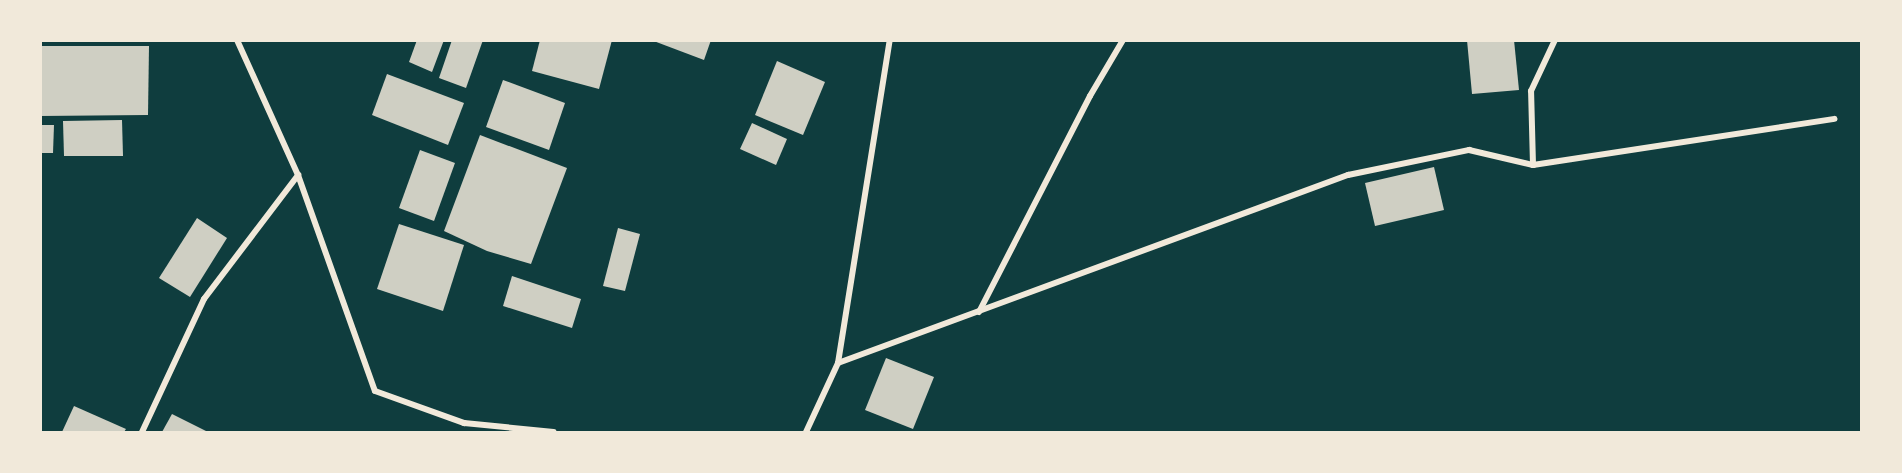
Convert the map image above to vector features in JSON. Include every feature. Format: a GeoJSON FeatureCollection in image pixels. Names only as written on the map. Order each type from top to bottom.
{"type":"FeatureCollection","features":[{"type":"Feature","properties":{"kind":"street"},"geometry":{"type":"LineString","coordinates":[[237,40],[298,175],[375,391],[464,423],[554,432]]}},
{"type":"Feature","properties":{"kind":"street"},"geometry":{"type":"LineString","coordinates":[[806,432],[837,363],[890,40]]}},
{"type":"Feature","properties":{"kind":"street"},"geometry":{"type":"LineString","coordinates":[[979,313],[1090,96],[1123,40]]}},
{"type":"Feature","properties":{"kind":"street"},"geometry":{"type":"LineString","coordinates":[[1533,165],[1531,91],[1555,40]]}},
{"type":"Feature","properties":{"kind":"street"},"geometry":{"type":"LineString","coordinates":[[837,363],[979,313],[1348,175],[1470,150],[1533,165],[1835,119]]}},
{"type":"Feature","properties":{"kind":"street"},"geometry":{"type":"LineString","coordinates":[[142,432],[204,299],[298,175]]}},
{"type":"Feature","properties":{"kind":"building"},"geometry":{"type":"Polygon","coordinates":[[[417,40],[444,40],[432,72],[409,62],[417,40]]]}},
{"type":"Feature","properties":{"kind":"building"},"geometry":{"type":"Polygon","coordinates":[[[452,40],[483,40],[466,88],[439,78],[452,40]]]}},
{"type":"Feature","properties":{"kind":"building"},"geometry":{"type":"Polygon","coordinates":[[[540,40],[612,40],[599,89],[532,71],[540,40]]]}},
{"type":"Feature","properties":{"kind":"building"},"geometry":{"type":"Polygon","coordinates":[[[651,40],[711,40],[704,60],[651,40]]]}},
{"type":"Feature","properties":{"kind":"building"},"geometry":{"type":"Polygon","coordinates":[[[1467,40],[1514,40],[1519,90],[1472,94],[1467,40]]]}},
{"type":"Feature","properties":{"kind":"building"},"geometry":{"type":"Polygon","coordinates":[[[40,46],[149,46],[148,115],[40,116],[40,46]]]}},
{"type":"Feature","properties":{"kind":"building"},"geometry":{"type":"Polygon","coordinates":[[[777,61],[825,82],[803,135],[755,115],[777,61]]]}},
{"type":"Feature","properties":{"kind":"building"},"geometry":{"type":"Polygon","coordinates":[[[387,74],[464,103],[448,145],[372,115],[387,74]]]}},
{"type":"Feature","properties":{"kind":"building"},"geometry":{"type":"Polygon","coordinates":[[[503,80],[565,103],[549,150],[486,127],[503,80]]]}},
{"type":"Feature","properties":{"kind":"building"},"geometry":{"type":"Polygon","coordinates":[[[122,120],[123,156],[64,156],[63,121],[122,120]]]}},
{"type":"Feature","properties":{"kind":"building"},"geometry":{"type":"Polygon","coordinates":[[[752,123],[787,139],[776,165],[740,149],[752,123]]]}},
{"type":"Feature","properties":{"kind":"building"},"geometry":{"type":"Polygon","coordinates":[[[40,125],[54,125],[53,153],[40,153],[40,125]]]}},
{"type":"Feature","properties":{"kind":"building"},"geometry":{"type":"Polygon","coordinates":[[[480,135],[567,168],[531,264],[487,251],[444,231],[480,135]]]}},
{"type":"Feature","properties":{"kind":"building"},"geometry":{"type":"Polygon","coordinates":[[[420,150],[455,163],[434,221],[399,208],[420,150]]]}},
{"type":"Feature","properties":{"kind":"building"},"geometry":{"type":"Polygon","coordinates":[[[1434,167],[1444,210],[1375,226],[1365,183],[1434,167]]]}},
{"type":"Feature","properties":{"kind":"building"},"geometry":{"type":"Polygon","coordinates":[[[197,218],[227,238],[190,297],[159,278],[197,218]]]}},
{"type":"Feature","properties":{"kind":"building"},"geometry":{"type":"Polygon","coordinates":[[[399,224],[464,245],[443,311],[377,289],[399,224]]]}},
{"type":"Feature","properties":{"kind":"building"},"geometry":{"type":"Polygon","coordinates":[[[618,228],[640,234],[625,291],[603,286],[618,228]]]}},
{"type":"Feature","properties":{"kind":"building"},"geometry":{"type":"Polygon","coordinates":[[[512,276],[581,299],[572,328],[503,306],[512,276]]]}},
{"type":"Feature","properties":{"kind":"building"},"geometry":{"type":"Polygon","coordinates":[[[886,358],[934,377],[913,429],[865,410],[886,358]]]}},
{"type":"Feature","properties":{"kind":"building"},"geometry":{"type":"Polygon","coordinates":[[[74,406],[126,429],[124,432],[62,432],[74,406]]]}},
{"type":"Feature","properties":{"kind":"building"},"geometry":{"type":"Polygon","coordinates":[[[172,414],[208,432],[162,432],[172,414]]]}}]}
